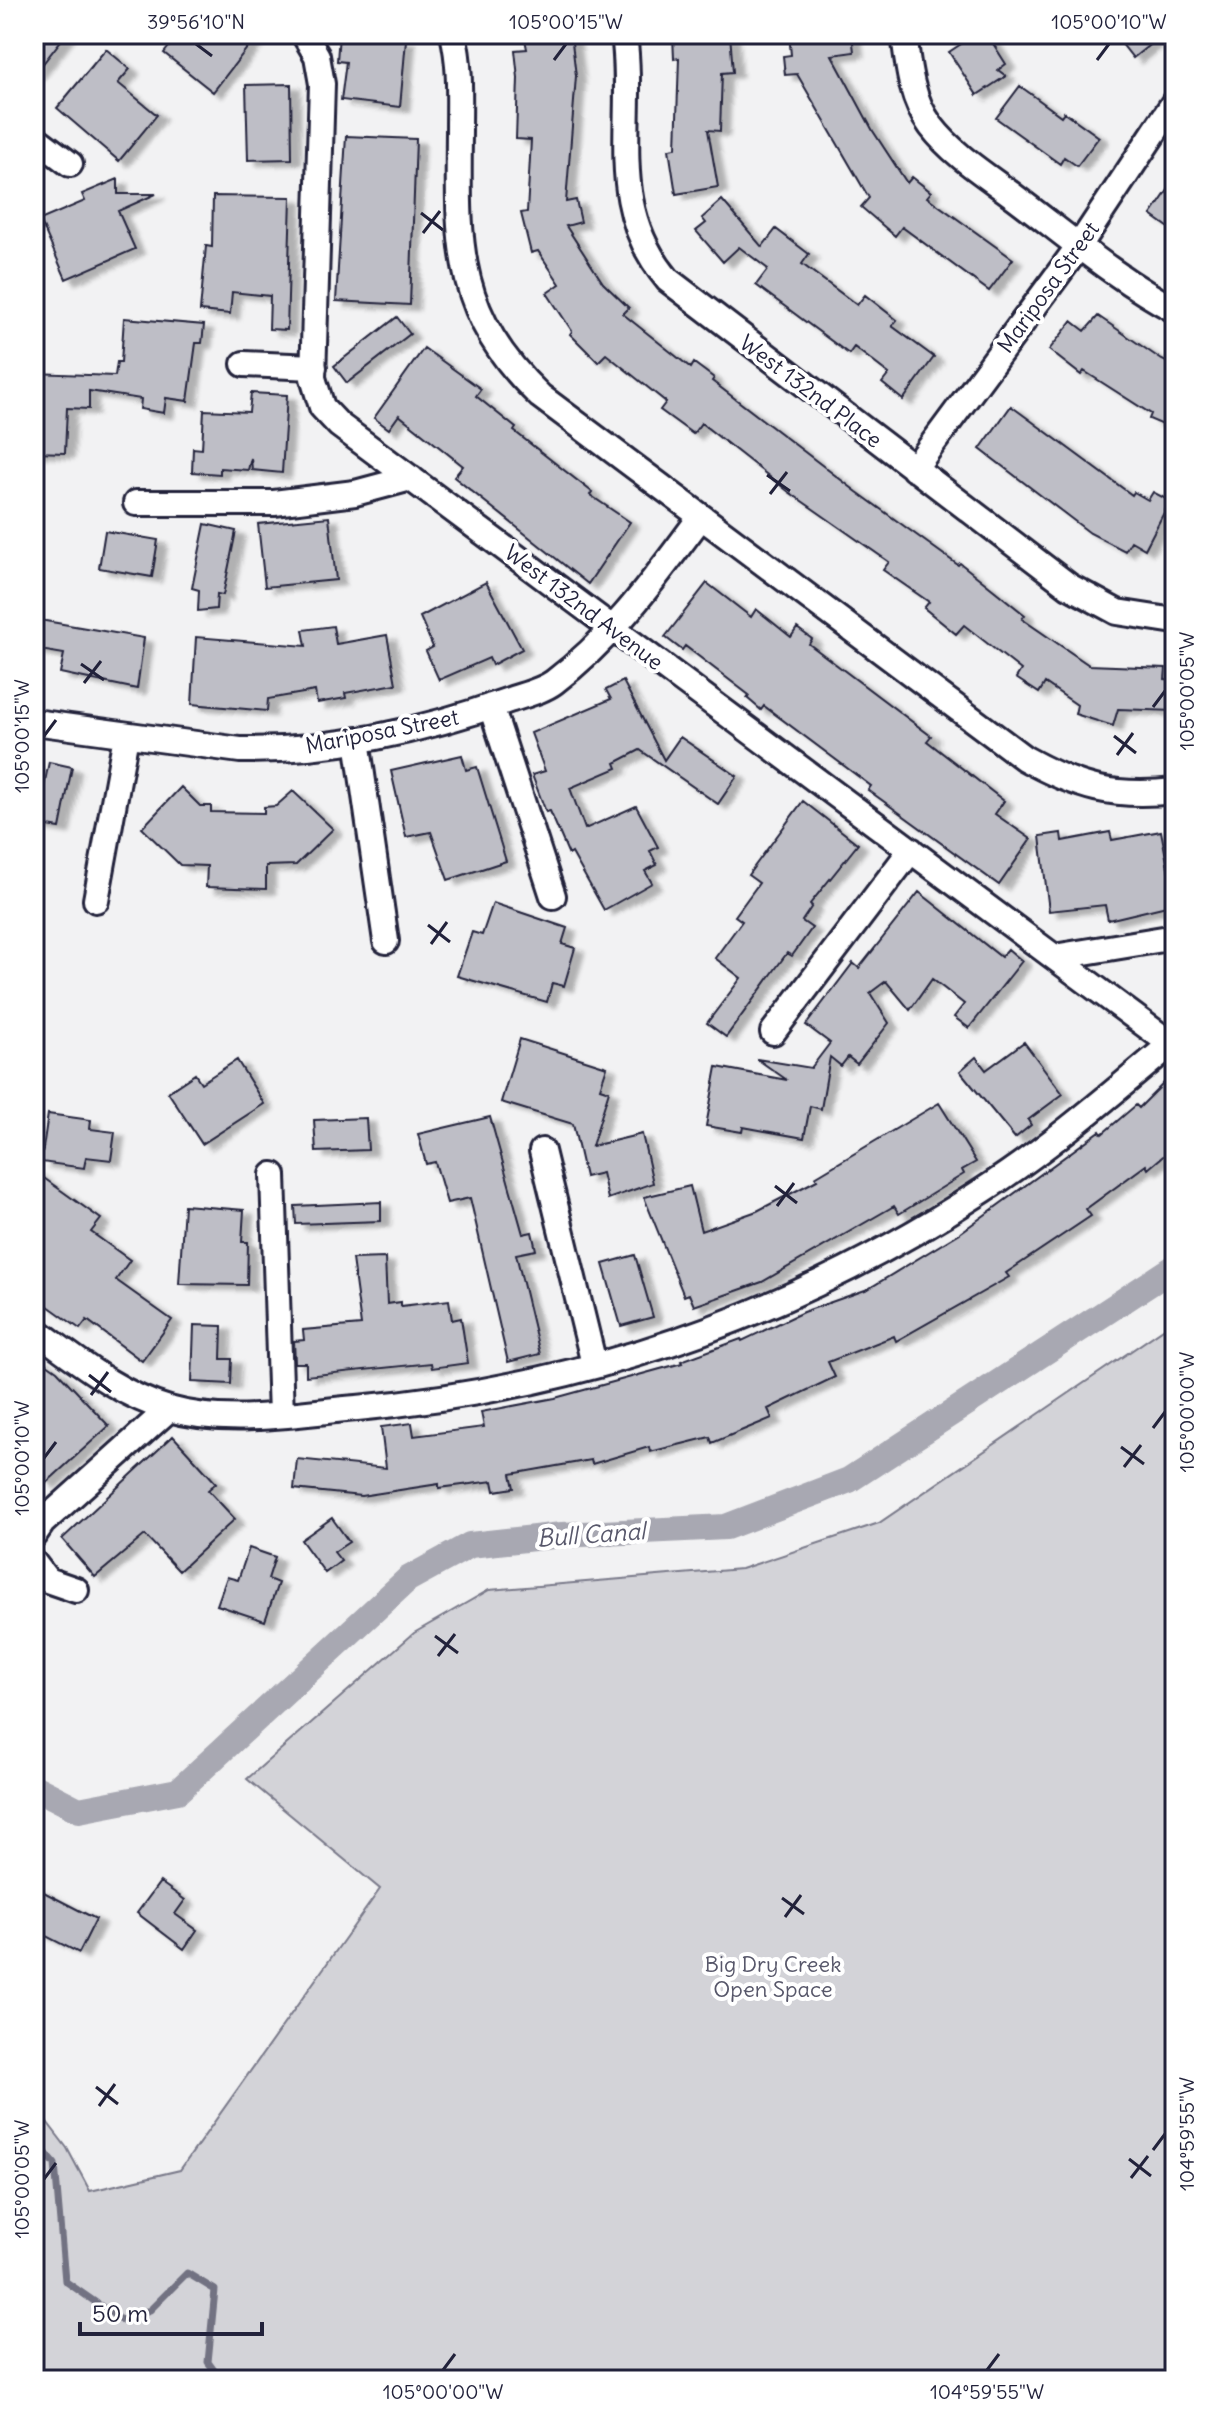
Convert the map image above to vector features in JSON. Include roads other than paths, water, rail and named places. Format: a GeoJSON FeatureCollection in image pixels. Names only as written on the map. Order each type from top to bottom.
{"type":"FeatureCollection","features":[{"type":"Feature","properties":{"kind":"street","name":"West 132nd Avenue"},"geometry":{"type":"LineString","coordinates":[[304,34],[317,56],[322,84],[314,367],[322,407],[411,478],[1173,1045]]}},
{"type":"Feature","properties":{"kind":"street"},"geometry":{"type":"LineString","coordinates":[[453,34],[460,79],[458,223],[468,284],[490,338],[503,357],[540,396],[1024,758],[1062,778],[1098,791],[1140,795],[1175,791]]}},
{"type":"Feature","properties":{"kind":"street","name":"West 132nd Place"},"geometry":{"type":"LineString","coordinates":[[624,34],[627,192],[634,221],[653,263],[686,296],[1069,586],[1098,603],[1138,618],[1175,621]]}},
{"type":"Feature","properties":{"kind":"street"},"geometry":{"type":"LineString","coordinates":[[904,34],[918,104],[932,128],[963,158],[1079,246],[1175,310]]}},
{"type":"Feature","properties":{"kind":"street","name":"Mariposa Street"},"geometry":{"type":"LineString","coordinates":[[914,469],[1079,246],[1175,101]]}},
{"type":"Feature","properties":{"kind":"street"},"geometry":{"type":"LineString","coordinates":[[34,137],[70,164]]}},
{"type":"Feature","properties":{"kind":"street"},"geometry":{"type":"LineString","coordinates":[[244,364],[314,367]]}},
{"type":"Feature","properties":{"kind":"street"},"geometry":{"type":"LineString","coordinates":[[136,503],[274,503],[355,493],[411,478]]}},
{"type":"Feature","properties":{"kind":"street","name":"Mariposa Street"},"geometry":{"type":"LineString","coordinates":[[34,722],[240,750],[274,750],[410,730],[491,706],[551,685],[615,630],[700,518]]}},
{"type":"Feature","properties":{"kind":"street"},"geometry":{"type":"LineString","coordinates":[[491,706],[553,896]]}},
{"type":"Feature","properties":{"kind":"street"},"geometry":{"type":"LineString","coordinates":[[96,900],[126,736]]}},
{"type":"Feature","properties":{"kind":"street"},"geometry":{"type":"LineString","coordinates":[[357,740],[386,941]]}},
{"type":"Feature","properties":{"kind":"street"},"geometry":{"type":"LineString","coordinates":[[773,1032],[911,850]]}},
{"type":"Feature","properties":{"kind":"street"},"geometry":{"type":"LineString","coordinates":[[1054,957],[1175,937]]}},
{"type":"Feature","properties":{"kind":"street"},"geometry":{"type":"LineString","coordinates":[[34,1329],[103,1378],[169,1409],[201,1414],[281,1415],[444,1400],[524,1384],[675,1343],[732,1322],[830,1278],[923,1228],[985,1190],[1087,1115],[1173,1045]]}},
{"type":"Feature","properties":{"kind":"street"},"geometry":{"type":"LineString","coordinates":[[542,1151],[594,1364]]}},
{"type":"Feature","properties":{"kind":"street"},"geometry":{"type":"LineString","coordinates":[[273,1175],[281,1415]]}},
{"type":"Feature","properties":{"kind":"street"},"geometry":{"type":"LineString","coordinates":[[34,1535],[43,1522],[169,1409]]}},
{"type":"Feature","properties":{"kind":"street"},"geometry":{"type":"LineString","coordinates":[[34,1563],[47,1580],[76,1590]]}},
{"type":"Feature","properties":{"kind":"waterway","name":"Bull Canal"},"geometry":{"type":"LineString","coordinates":[[34,1787],[79,1810],[178,1791],[408,1579],[470,1545],[562,1535],[726,1527],[849,1480],[1175,1267]]}},
{"type":"Feature","properties":{"kind":"waterway"},"geometry":{"type":"LineString","coordinates":[[34,2139],[55,2164],[65,2281],[121,2320],[150,2310],[187,2273],[215,2290],[208,2362],[221,2380]]}},
{"type":"Feature","properties":{"kind":"park label","name":"Big Dry Creek Open Space"},"geometry":{"type":"Point","coordinates":[773,1976]}}]}
